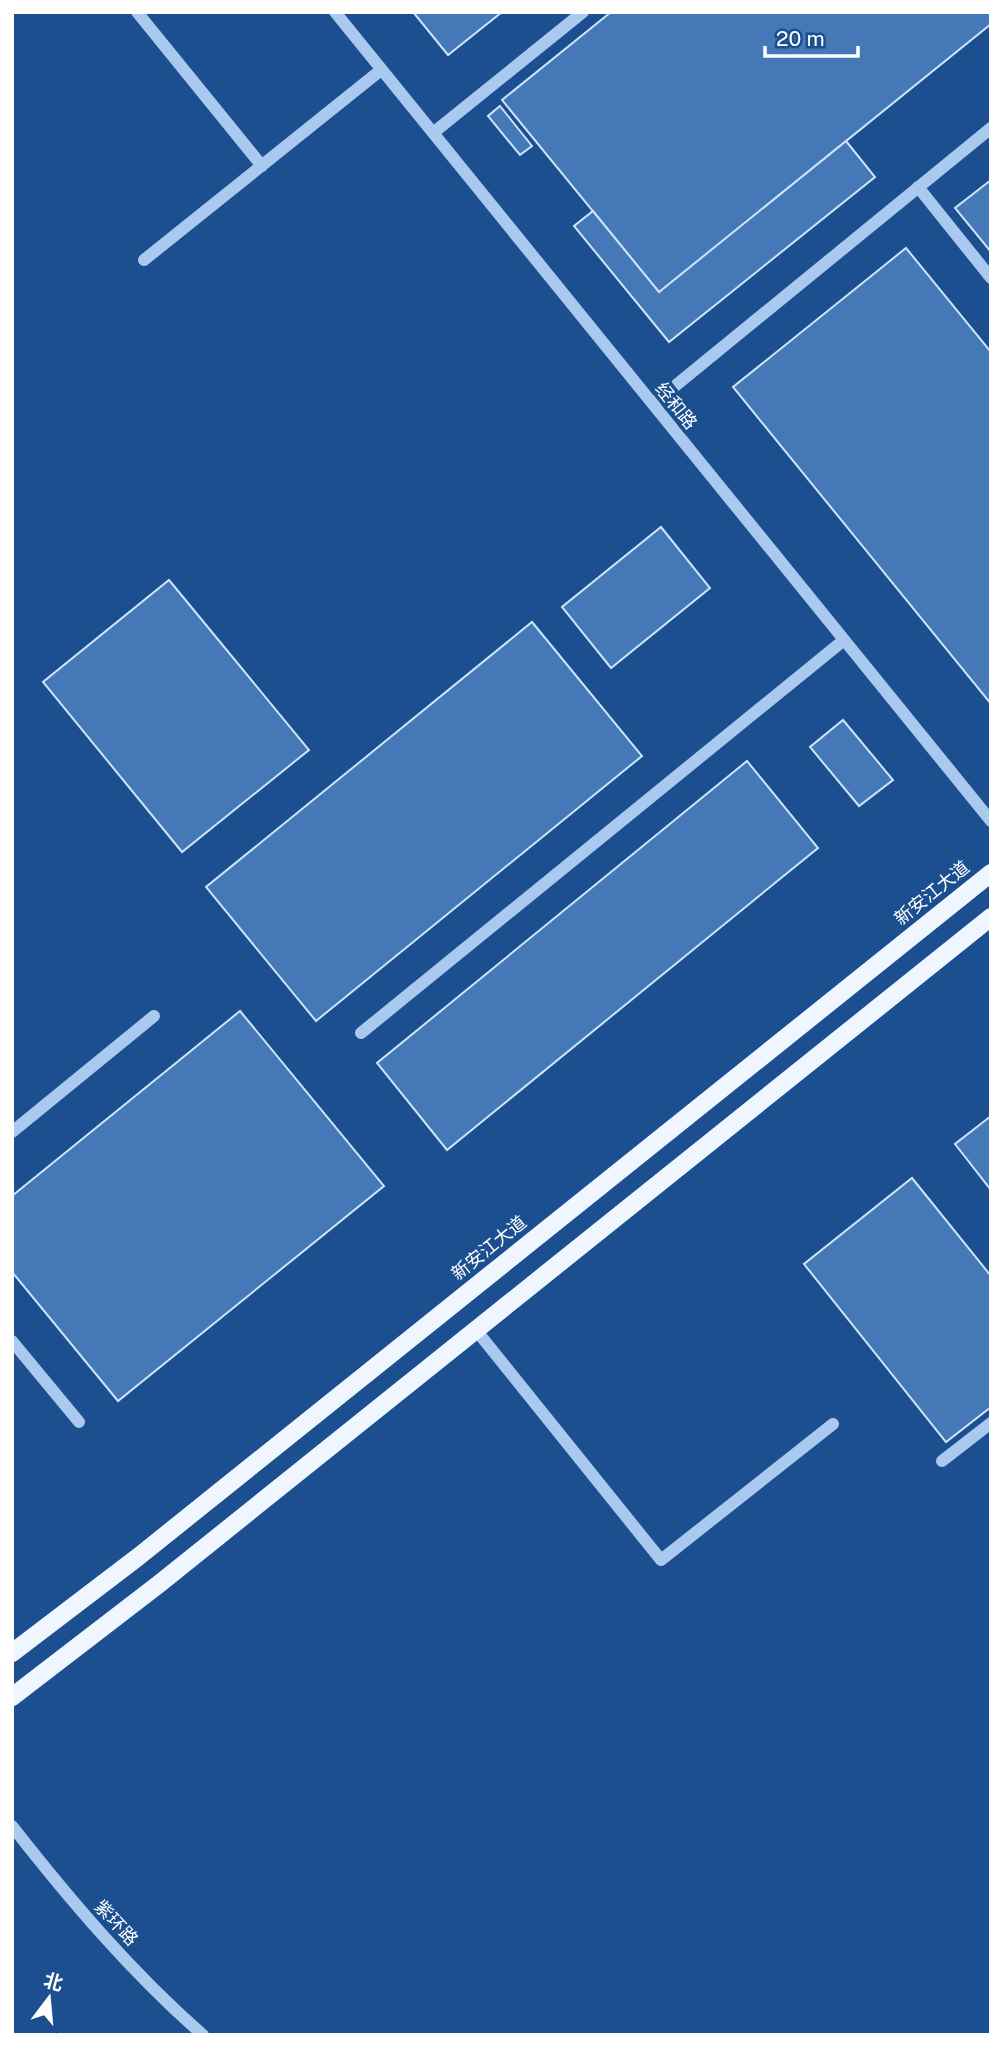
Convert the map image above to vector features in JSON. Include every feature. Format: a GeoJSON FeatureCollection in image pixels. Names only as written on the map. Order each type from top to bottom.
{"type":"FeatureCollection","features":[{"type":"Feature","properties":{"kind":"main road","name":"新安江大道"},"geometry":{"type":"LineString","coordinates":[[12,1653],[138,1557],[991,873]]}},
{"type":"Feature","properties":{"kind":"main road"},"geometry":{"type":"LineString","coordinates":[[12,1697],[170,1576],[991,917]]}},
{"type":"Feature","properties":{"kind":"street"},"geometry":{"type":"LineString","coordinates":[[137,12],[261,166]]}},
{"type":"Feature","properties":{"kind":"street","name":"经和路"},"geometry":{"type":"LineString","coordinates":[[335,12],[991,821]]}},
{"type":"Feature","properties":{"kind":"street"},"geometry":{"type":"LineString","coordinates":[[433,133],[583,12]]}},
{"type":"Feature","properties":{"kind":"street"},"geometry":{"type":"LineString","coordinates":[[144,260],[381,69]]}},
{"type":"Feature","properties":{"kind":"street"},"geometry":{"type":"LineString","coordinates":[[653,404],[991,128]]}},
{"type":"Feature","properties":{"kind":"street"},"geometry":{"type":"LineString","coordinates":[[918,187],[991,278]]}},
{"type":"Feature","properties":{"kind":"street"},"geometry":{"type":"LineString","coordinates":[[361,1033],[844,640]]}},
{"type":"Feature","properties":{"kind":"street"},"geometry":{"type":"LineString","coordinates":[[12,1132],[154,1016]]}},
{"type":"Feature","properties":{"kind":"street"},"geometry":{"type":"LineString","coordinates":[[477,1330],[660,1560],[833,1424]]}},
{"type":"Feature","properties":{"kind":"street"},"geometry":{"type":"LineString","coordinates":[[12,1341],[79,1422]]}},
{"type":"Feature","properties":{"kind":"street"},"geometry":{"type":"LineString","coordinates":[[942,1461],[991,1423]]}},
{"type":"Feature","properties":{"kind":"street","name":"紫环路"},"geometry":{"type":"LineString","coordinates":[[12,1826],[90,1922],[202,2035]]}},
{"type":"Feature","properties":{"kind":"building"},"geometry":{"type":"Polygon","coordinates":[[[413,12],[502,12],[448,55],[413,12]]]}},
{"type":"Feature","properties":{"kind":"building"},"geometry":{"type":"Polygon","coordinates":[[[611,12],[991,12],[991,24],[659,292],[502,100],[611,12]]]}},
{"type":"Feature","properties":{"kind":"building"},"geometry":{"type":"Polygon","coordinates":[[[500,106],[532,146],[520,155],[488,116],[500,106]]]}},
{"type":"Feature","properties":{"kind":"building"},"geometry":{"type":"Polygon","coordinates":[[[846,141],[875,177],[669,342],[574,226],[593,211],[659,292],[846,141]]]}},
{"type":"Feature","properties":{"kind":"building"},"geometry":{"type":"Polygon","coordinates":[[[991,180],[991,252],[955,208],[991,180]]]}},
{"type":"Feature","properties":{"kind":"building"},"geometry":{"type":"Polygon","coordinates":[[[906,248],[991,352],[991,704],[733,387],[906,248]]]}},
{"type":"Feature","properties":{"kind":"building"},"geometry":{"type":"Polygon","coordinates":[[[661,527],[710,588],[611,668],[562,607],[661,527]]]}},
{"type":"Feature","properties":{"kind":"building"},"geometry":{"type":"Polygon","coordinates":[[[169,580],[309,750],[182,852],[43,682],[169,580]]]}},
{"type":"Feature","properties":{"kind":"building"},"geometry":{"type":"Polygon","coordinates":[[[532,622],[642,756],[316,1021],[206,887],[532,622]]]}},
{"type":"Feature","properties":{"kind":"building"},"geometry":{"type":"Polygon","coordinates":[[[843,720],[893,780],[859,806],[810,747],[843,720]]]}},
{"type":"Feature","properties":{"kind":"building"},"geometry":{"type":"Polygon","coordinates":[[[747,761],[818,848],[447,1150],[377,1063],[747,761]]]}},
{"type":"Feature","properties":{"kind":"building"},"geometry":{"type":"Polygon","coordinates":[[[240,1011],[384,1186],[118,1401],[12,1272],[12,1196],[240,1011]]]}},
{"type":"Feature","properties":{"kind":"building"},"geometry":{"type":"Polygon","coordinates":[[[991,1116],[991,1190],[955,1144],[991,1116]]]}},
{"type":"Feature","properties":{"kind":"building"},"geometry":{"type":"Polygon","coordinates":[[[912,1178],[991,1276],[991,1407],[946,1442],[804,1264],[912,1178]]]}}]}
